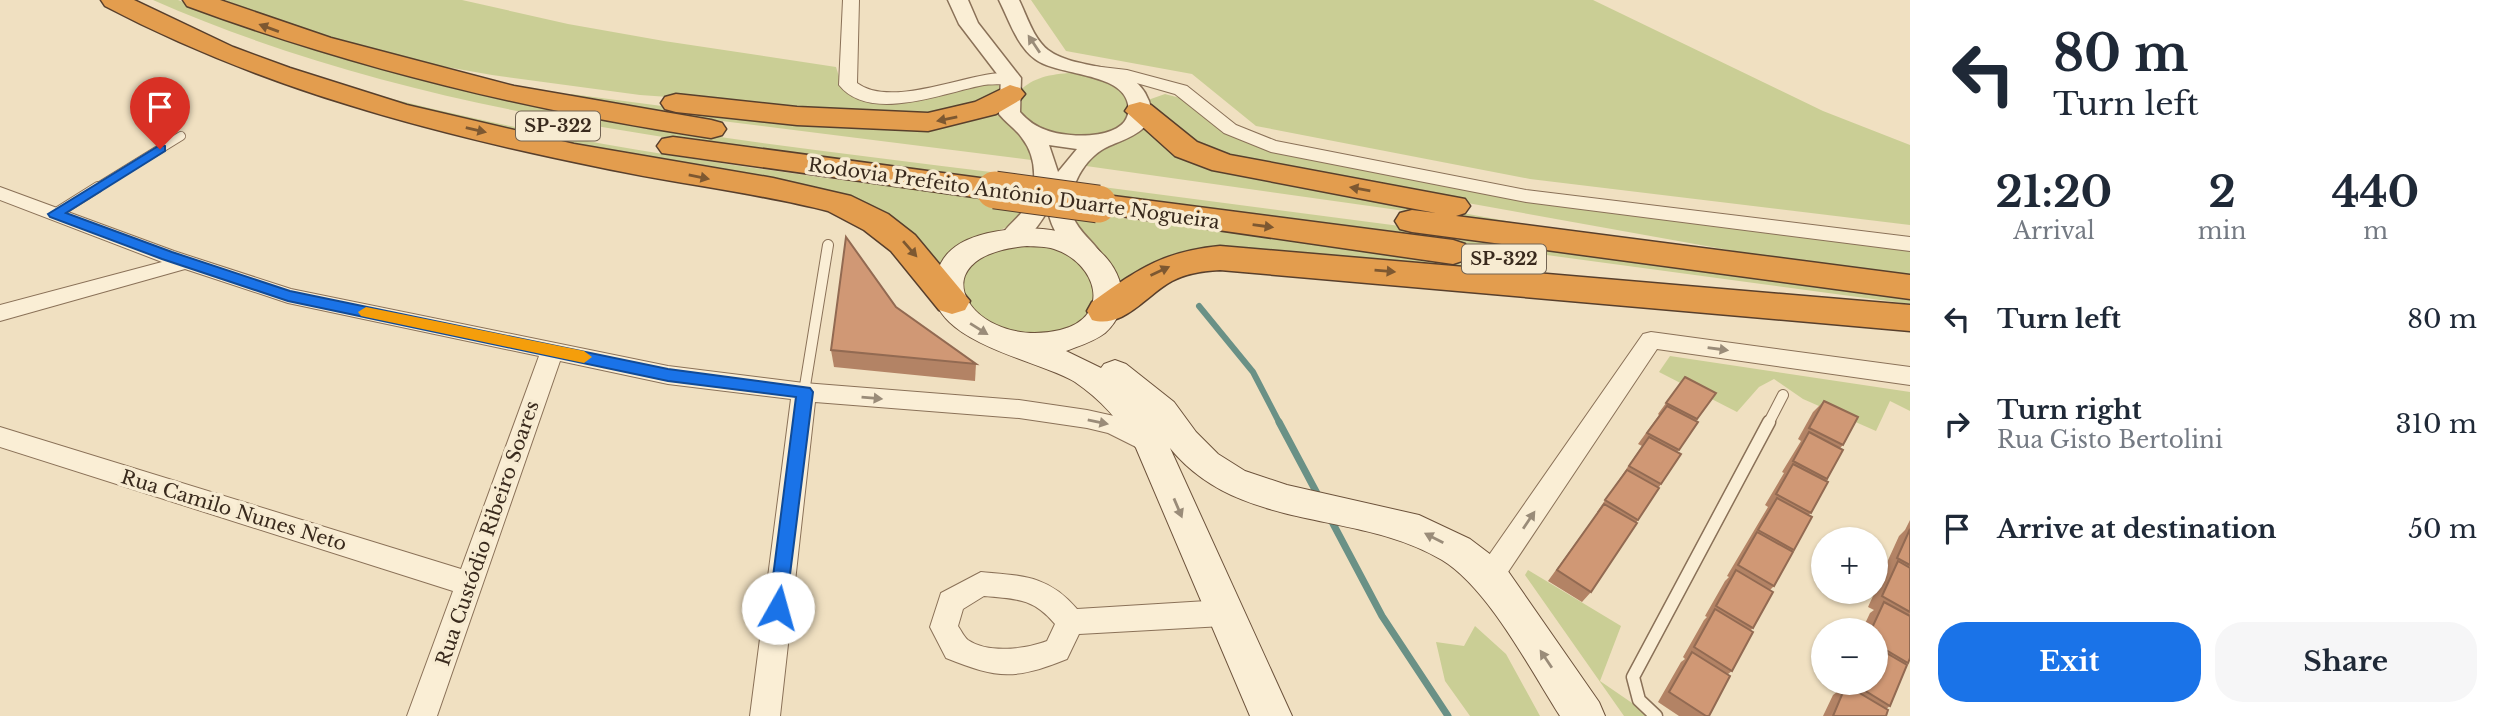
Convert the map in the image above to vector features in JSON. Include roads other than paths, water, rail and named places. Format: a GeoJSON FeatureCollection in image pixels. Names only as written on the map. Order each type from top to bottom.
{"type":"FeatureCollection","features":[{"type":"Feature","properties":{"kind":"highway"},"geometry":{"type":"LineString","coordinates":[[114,0],[166,28],[245,61],[426,118],[573,153],[839,204],[864,214],[904,241],[951,301]]}},
{"type":"Feature","properties":{"kind":"highway","name":"Rodovia Prefeito Antônio Duarte Nogueira"},"geometry":{"type":"LineString","coordinates":[[135,0],[250,46],[443,101],[599,134],[677,147],[998,179],[1910,286]]}},
{"type":"Feature","properties":{"kind":"highway","name":"Rodovia Prefeito Antônio Duarte Nogueira"},"geometry":{"type":"LineString","coordinates":[[196,0],[305,40],[445,80],[604,113],[998,179]]}},
{"type":"Feature","properties":{"kind":"highway"},"geometry":{"type":"LineString","coordinates":[[305,40],[429,67],[539,86],[810,117],[928,122],[985,108],[1011,87]]}},
{"type":"Feature","properties":{"kind":"highway"},"geometry":{"type":"LineString","coordinates":[[1140,106],[1186,149],[1240,167],[1910,286]]}},
{"type":"Feature","properties":{"kind":"highway","name":"Rodovia Prefeito Antônio Duarte Nogueira"},"geometry":{"type":"LineString","coordinates":[[1101,192],[1910,316]]}},
{"type":"Feature","properties":{"kind":"highway"},"geometry":{"type":"LineString","coordinates":[[1100,317],[1158,271],[1199,259],[1220,258],[1910,316]]}},
{"type":"Feature","properties":{"kind":"main road"},"geometry":{"type":"LineString","coordinates":[[1271,716],[1223,612],[1152,445],[1131,413],[1117,397],[1092,377],[1059,359],[975,328],[960,315],[951,301],[949,285],[953,271],[962,258],[984,243],[1013,236],[1055,239],[1089,255],[1101,267],[1108,281],[1110,296],[1089,338],[1089,346],[1094,354],[1161,411],[1206,464],[1233,481],[1287,500],[1419,530],[1457,550],[1490,576],[1584,716]]}},
{"type":"Feature","properties":{"kind":"main road"},"geometry":{"type":"LineString","coordinates":[[1016,343],[1060,341],[1080,334],[1100,317]]}},
{"type":"Feature","properties":{"kind":"street"},"geometry":{"type":"LineString","coordinates":[[852,0],[848,76],[848,85],[852,90],[869,96],[888,97],[926,95],[984,80],[1011,87]]}},
{"type":"Feature","properties":{"kind":"street"},"geometry":{"type":"LineString","coordinates":[[958,0],[969,24],[1011,87],[1007,104],[1010,114],[1030,132],[1046,160],[1045,186],[1034,216],[1013,236]]}},
{"type":"Feature","properties":{"kind":"street"},"geometry":{"type":"LineString","coordinates":[[1009,0],[1039,53],[1058,64],[1169,85],[1190,97],[1230,129],[1271,146],[1527,196],[1910,244]]}},
{"type":"Feature","properties":{"kind":"street"},"geometry":{"type":"LineString","coordinates":[[848,76],[883,88],[918,86],[968,72],[990,53]]}},
{"type":"Feature","properties":{"kind":"street"},"geometry":{"type":"LineString","coordinates":[[1084,70],[1122,83],[1140,106]]}},
{"type":"Feature","properties":{"kind":"street"},"geometry":{"type":"LineString","coordinates":[[1089,255],[1068,230],[1060,215],[1060,191],[1065,175],[1073,163],[1101,141],[1129,130],[1137,121],[1140,106],[1152,92],[1162,90],[1190,97]]}},
{"type":"Feature","properties":{"kind":"street"},"geometry":{"type":"LineString","coordinates":[[1030,132],[1064,143],[1101,141]]}},
{"type":"Feature","properties":{"kind":"street"},"geometry":{"type":"LineString","coordinates":[[0,193],[186,262],[288,296],[668,375],[804,392],[1019,410],[1087,419],[1114,425],[1152,445]]}},
{"type":"Feature","properties":{"kind":"street"},"geometry":{"type":"LineString","coordinates":[[0,313],[186,262]]}},
{"type":"Feature","properties":{"kind":"street"},"geometry":{"type":"LineString","coordinates":[[1490,576],[1651,340],[1910,376]]}},
{"type":"Feature","properties":{"kind":"street","name":"Rua Custódio Ribeiro Soares"},"geometry":{"type":"LineString","coordinates":[[422,716],[552,351]]}},
{"type":"Feature","properties":{"kind":"street"},"geometry":{"type":"LineString","coordinates":[[765,716],[804,392]]}},
{"type":"Feature","properties":{"kind":"street","name":"Rua Camilo Nunes Neto"},"geometry":{"type":"LineString","coordinates":[[0,437],[469,584]]}},
{"type":"Feature","properties":{"kind":"street"},"geometry":{"type":"LineString","coordinates":[[1071,622],[1223,612]]}},
{"type":"Feature","properties":{"kind":"lane"},"geometry":{"type":"LineString","coordinates":[[55,214],[181,136]]}},
{"type":"Feature","properties":{"kind":"lane"},"geometry":{"type":"LineString","coordinates":[[804,392],[828,245]]}},
{"type":"Feature","properties":{"kind":"lane"},"geometry":{"type":"LineString","coordinates":[[1656,716],[1647,710],[1634,693],[1633,677],[1783,395]]}},
{"type":"Feature","properties":{"kind":"waterway"},"geometry":{"type":"LineString","coordinates":[[1199,306],[1253,372],[1280,424]]}},
{"type":"Feature","properties":{"kind":"waterway"},"geometry":{"type":"LineString","coordinates":[[1279,422],[1320,499]]}},
{"type":"Feature","properties":{"kind":"waterway"},"geometry":{"type":"LineString","coordinates":[[1330,518],[1382,616],[1448,716]]}}]}
